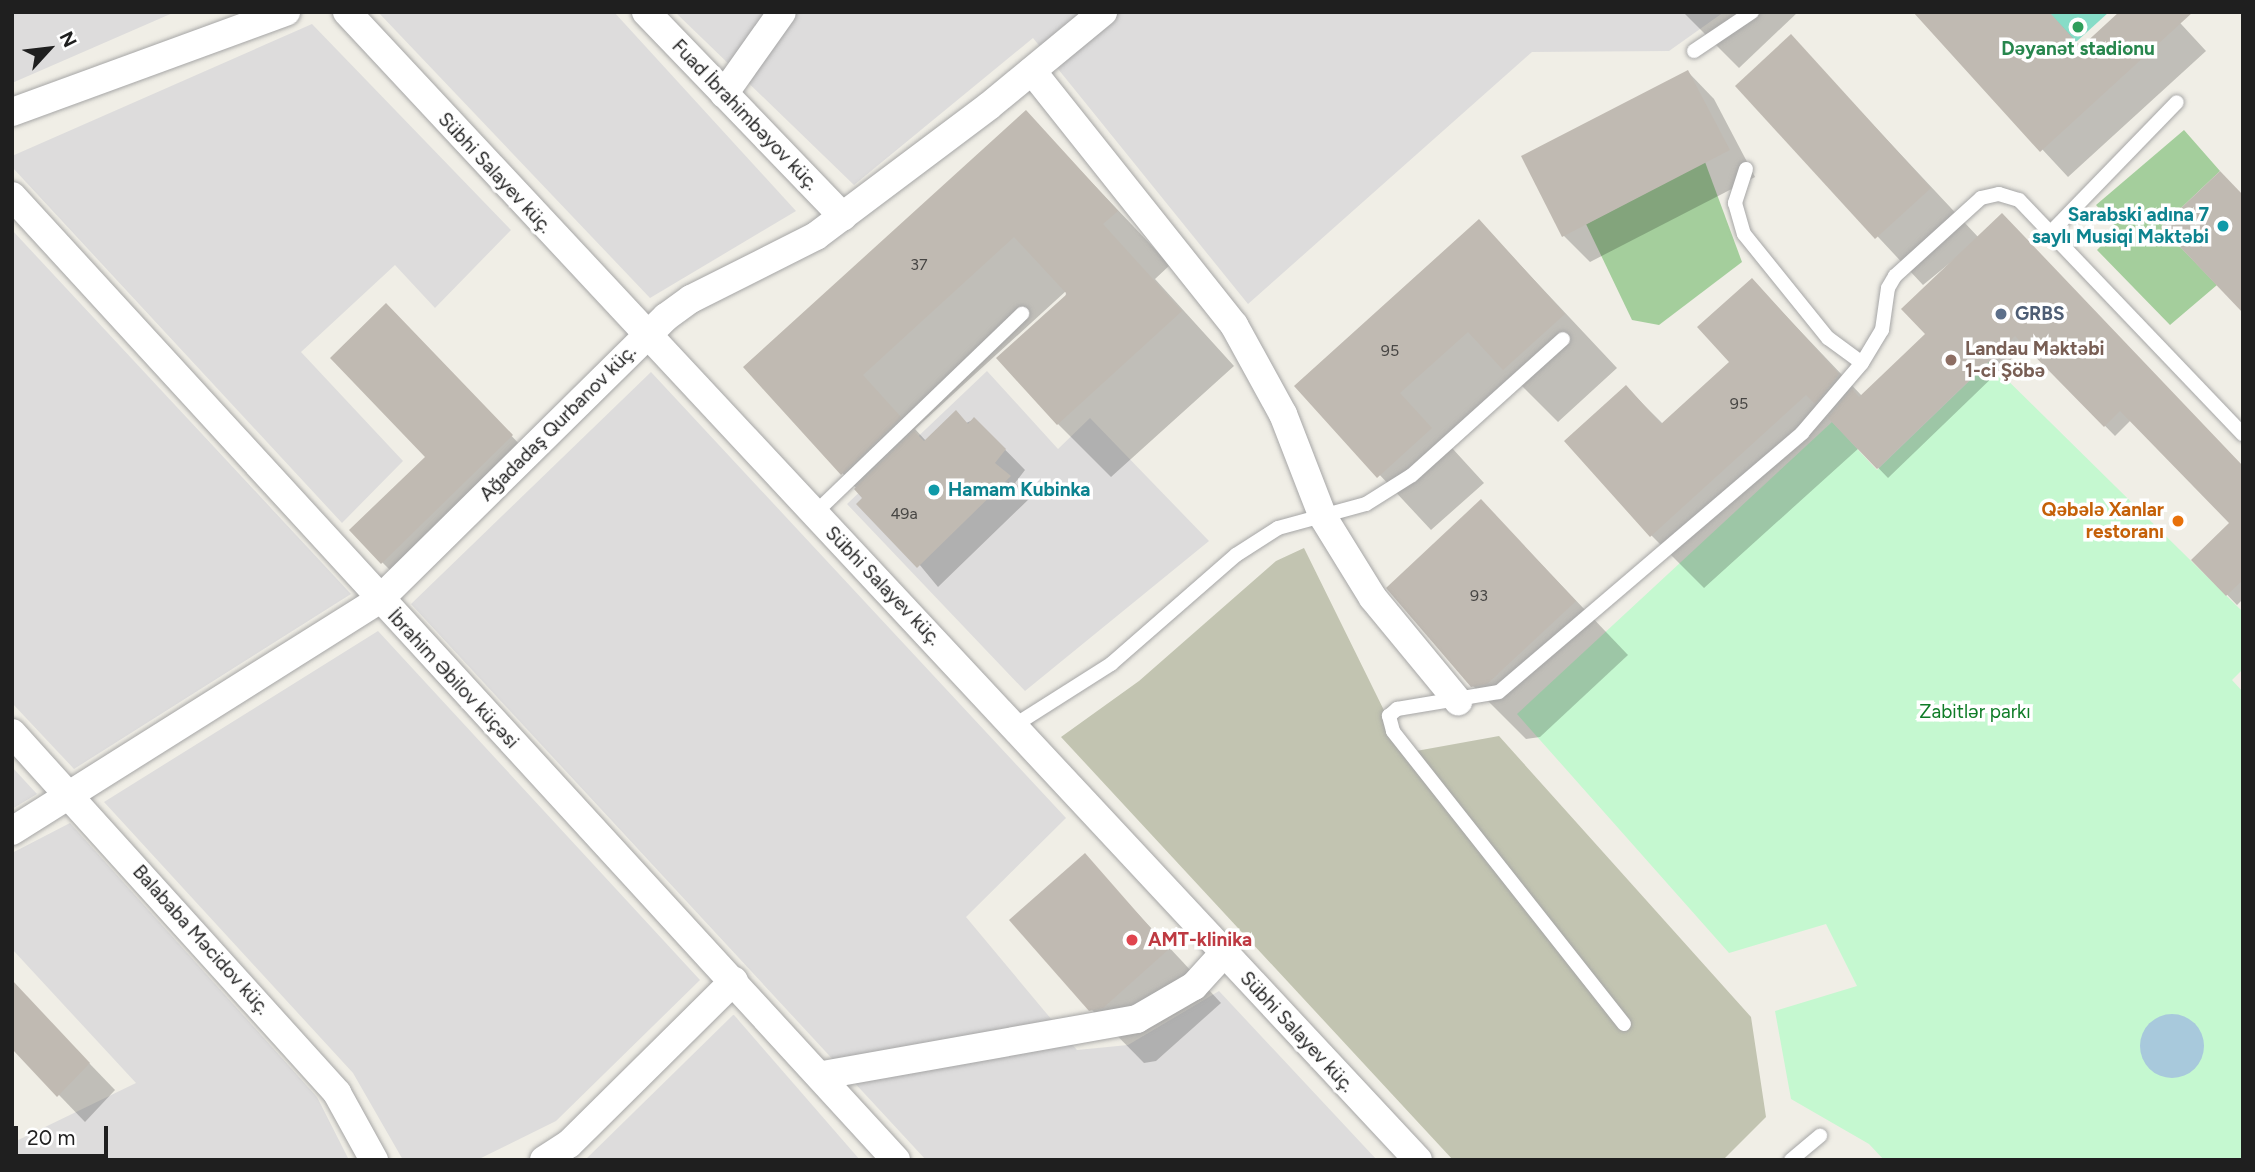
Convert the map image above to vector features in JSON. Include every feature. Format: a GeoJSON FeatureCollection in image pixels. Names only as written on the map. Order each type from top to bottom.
{"type":"FeatureCollection","features":[{"type":"Feature","properties":{"kind":"street"},"geometry":{"type":"LineString","coordinates":[[12,112],[286,12]]}},
{"type":"Feature","properties":{"kind":"street","name":"Sübhi Salayev küç."},"geometry":{"type":"LineString","coordinates":[[347,12],[646,337],[1015,725],[1418,1160]]}},
{"type":"Feature","properties":{"kind":"street","name":"Fuad İbrahimbəyov küç."},"geometry":{"type":"LineString","coordinates":[[646,12],[843,217]]}},
{"type":"Feature","properties":{"kind":"street"},"geometry":{"type":"LineString","coordinates":[[724,94],[782,12]]}},
{"type":"Feature","properties":{"kind":"street","name":"Ağadadaş Qurbanov küç."},"geometry":{"type":"LineString","coordinates":[[12,831],[379,600],[646,337],[691,299],[794,249],[843,217],[1032,71],[1103,12]]}},
{"type":"Feature","properties":{"kind":"street"},"geometry":{"type":"LineString","coordinates":[[1032,71],[1234,325],[1283,414],[1324,517],[1373,598],[1458,701]]}},
{"type":"Feature","properties":{"kind":"street","name":"İbrahim Əbilov küçəsi"},"geometry":{"type":"LineString","coordinates":[[12,196],[379,600],[823,1075],[896,1160]]}},
{"type":"Feature","properties":{"kind":"street","name":"Balababa Məcidov küç."},"geometry":{"type":"LineString","coordinates":[[12,733],[72,795],[337,1093],[374,1160]]}},
{"type":"Feature","properties":{"kind":"street"},"geometry":{"type":"LineString","coordinates":[[823,1075],[1136,1019],[1194,986],[1224,953]]}},
{"type":"Feature","properties":{"kind":"street"},"geometry":{"type":"LineString","coordinates":[[544,1160],[569,1144],[733,981]]}},
{"type":"Feature","properties":{"kind":"lane"},"geometry":{"type":"LineString","coordinates":[[1694,51],[1752,12]]}},
{"type":"Feature","properties":{"kind":"lane"},"geometry":{"type":"LineString","coordinates":[[2050,233],[2177,102]]}},
{"type":"Feature","properties":{"kind":"lane"},"geometry":{"type":"LineString","coordinates":[[1746,169],[1735,203],[1744,234],[1828,338],[1862,363]]}},
{"type":"Feature","properties":{"kind":"lane"},"geometry":{"type":"LineString","coordinates":[[1624,1024],[1393,731],[1389,716],[1397,709],[1458,701],[1499,692],[1802,433],[1862,363],[1882,330],[1888,288],[1895,276],[1981,198],[1998,194],[2019,200],[2243,434]]}},
{"type":"Feature","properties":{"kind":"lane"},"geometry":{"type":"LineString","coordinates":[[814,514],[1022,314]]}},
{"type":"Feature","properties":{"kind":"lane"},"geometry":{"type":"LineString","coordinates":[[1015,725],[1111,664],[1237,555],[1278,528],[1366,505],[1412,475],[1563,340]]}},
{"type":"Feature","properties":{"kind":"lane"},"geometry":{"type":"LineString","coordinates":[[1791,1160],[1820,1136]]}},
{"type":"Feature","properties":{"kind":"shaded area"},"geometry":{"type":"Polygon","coordinates":[[[12,12],[175,12],[12,83],[12,12]]]}},
{"type":"Feature","properties":{"kind":"shaded area"},"geometry":{"type":"Polygon","coordinates":[[[378,12],[614,12],[796,211],[650,298],[378,12]]]}},
{"type":"Feature","properties":{"kind":"shaded area"},"geometry":{"type":"Polygon","coordinates":[[[675,12],[1724,12],[1669,51],[1532,52],[1248,304],[1033,38],[854,185],[675,12]]]}},
{"type":"Feature","properties":{"kind":"shaded area"},"geometry":{"type":"Polygon","coordinates":[[[312,24],[511,230],[435,308],[395,265],[301,352],[403,461],[342,523],[12,167],[12,156],[312,24]]]}},
{"type":"Feature","properties":{"kind":"shaded area"},"geometry":{"type":"Polygon","coordinates":[[[12,230],[351,594],[74,769],[12,703],[12,230]]]}},
{"type":"Feature","properties":{"kind":"shaded area"},"geometry":{"type":"Polygon","coordinates":[[[987,371],[1058,449],[1090,418],[1209,541],[1025,691],[847,504],[987,371]]]}},
{"type":"Feature","properties":{"kind":"shaded area"},"geometry":{"type":"Polygon","coordinates":[[[651,372],[1066,818],[966,917],[1077,1050],[1128,1045],[1219,991],[1377,1160],[926,1160],[411,604],[651,372]]]}},
{"type":"Feature","properties":{"kind":"shaded area"},"geometry":{"type":"Polygon","coordinates":[[[1304,548],[1405,753],[1499,736],[1751,1017],[1766,1117],[1723,1160],[1453,1160],[1061,737],[1139,681],[1276,561],[1304,548]]]}},
{"type":"Feature","properties":{"kind":"shaded area"},"geometry":{"type":"Polygon","coordinates":[[[378,631],[700,980],[556,1121],[477,1160],[403,1160],[353,1073],[104,802],[378,631]]]}},
{"type":"Feature","properties":{"kind":"shaded area"},"geometry":{"type":"Polygon","coordinates":[[[12,767],[37,794],[12,809],[12,767]]]}},
{"type":"Feature","properties":{"kind":"shaded area"},"geometry":{"type":"Polygon","coordinates":[[[70,823],[317,1097],[349,1160],[12,1160],[12,1143],[136,1083],[12,949],[12,853],[70,823]]]}},
{"type":"Feature","properties":{"kind":"shaded area"},"geometry":{"type":"Polygon","coordinates":[[[733,1015],[860,1160],[585,1160],[733,1015]]]}},
{"type":"Feature","properties":{"kind":"green space","name":"Dəyanət stadionu"},"geometry":{"type":"Polygon","coordinates":[[[2049,12],[2109,12],[2076,42],[2049,12]]]}},
{"type":"Feature","properties":{"kind":"green space"},"geometry":{"type":"Polygon","coordinates":[[[2184,130],[2220,171],[2161,227],[2217,285],[2170,325],[2097,250],[2118,229],[2096,205],[2184,130]]]}},
{"type":"Feature","properties":{"kind":"green space"},"geometry":{"type":"Polygon","coordinates":[[[1705,162],[1742,262],[1659,325],[1632,320],[1586,224],[1705,162]]]}},
{"type":"Feature","properties":{"kind":"green space","name":"Zabitlər parkı"},"geometry":{"type":"Polygon","coordinates":[[[1989,362],[2243,612],[2243,669],[2232,680],[2243,692],[2243,1160],[1884,1160],[1869,1144],[1791,1099],[1775,1011],[1857,986],[1826,924],[1729,953],[1517,714],[1832,422],[1877,470],[1989,362]]]}},
{"type":"Feature","properties":{"kind":"water"},"geometry":{"type":"Polygon","coordinates":[[[2172,1014],[2190,1020],[2198,1028],[2204,1046],[2198,1064],[2190,1072],[2172,1078],[2154,1072],[2146,1064],[2140,1046],[2146,1028],[2154,1020],[2172,1014]]]}},
{"type":"Feature","properties":{"kind":"building"},"geometry":{"type":"Polygon","coordinates":[[[1913,12],[2049,12],[2081,47],[2119,12],[2193,12],[2040,152],[1913,12]]]}},
{"type":"Feature","properties":{"kind":"building"},"geometry":{"type":"Polygon","coordinates":[[[1791,34],[1931,188],[1875,239],[1735,86],[1791,34]]]}},
{"type":"Feature","properties":{"kind":"building"},"geometry":{"type":"Polygon","coordinates":[[[1688,70],[1730,150],[1562,237],[1521,156],[1688,70]]]}},
{"type":"Feature","properties":{"kind":"building"},"geometry":{"type":"Polygon","coordinates":[[[1026,110],[1118,211],[1103,224],[1182,311],[1057,425],[996,358],[1067,294],[1014,237],[863,375],[901,417],[841,475],[743,367],[1026,110]]]}},
{"type":"Feature","properties":{"kind":"building"},"geometry":{"type":"Polygon","coordinates":[[[2220,171],[2243,195],[2243,313],[2161,227],[2220,171]]]}},
{"type":"Feature","properties":{"kind":"building"},"geometry":{"type":"Polygon","coordinates":[[[2002,213],[2243,466],[2243,580],[2226,596],[2191,560],[2229,523],[2120,411],[2104,427],[2015,336],[1877,469],[1828,418],[1852,389],[1859,397],[1925,334],[1901,309],[2002,213]]]}},
{"type":"Feature","properties":{"kind":"building"},"geometry":{"type":"Polygon","coordinates":[[[1479,219],[1565,314],[1503,370],[1468,332],[1400,393],[1432,428],[1377,478],[1294,386],[1479,219]]]}},
{"type":"Feature","properties":{"kind":"building"},"geometry":{"type":"Polygon","coordinates":[[[1752,278],[1839,374],[1815,404],[1806,395],[1650,537],[1564,441],[1626,385],[1661,424],[1729,362],[1697,327],[1752,278]]]}},
{"type":"Feature","properties":{"kind":"building"},"geometry":{"type":"Polygon","coordinates":[[[386,303],[513,435],[381,564],[349,530],[425,457],[330,358],[386,303]]]}},
{"type":"Feature","properties":{"kind":"building","name":"Hamam Kubinka"},"geometry":{"type":"Polygon","coordinates":[[[956,410],[968,424],[974,417],[1006,449],[995,463],[1011,476],[917,568],[856,504],[862,498],[854,489],[914,431],[924,441],[956,410]]]}},
{"type":"Feature","properties":{"kind":"building"},"geometry":{"type":"Polygon","coordinates":[[[1481,499],[1576,601],[1487,684],[1471,687],[1386,588],[1481,499]]]}},
{"type":"Feature","properties":{"kind":"building"},"geometry":{"type":"Polygon","coordinates":[[[1085,853],[1169,949],[1103,1008],[1089,1011],[1009,920],[1085,853]]]}},
{"type":"Feature","properties":{"kind":"building"},"geometry":{"type":"Polygon","coordinates":[[[12,980],[90,1063],[57,1097],[12,1049],[12,980]]]}},
{"type":"Feature","properties":{"kind":"place","name":"Dəyanət stadionu"},"geometry":{"type":"Point","coordinates":[2078,27]}},
{"type":"Feature","properties":{"kind":"place","name":"Sarabski adına 7 saylı Musiqi Məktəbi"},"geometry":{"type":"Point","coordinates":[2223,226]}},
{"type":"Feature","properties":{"kind":"place","name":"GRBS"},"geometry":{"type":"Point","coordinates":[2001,314]}},
{"type":"Feature","properties":{"kind":"place","name":"Landau Məktəbi 1-ci Şöbə"},"geometry":{"type":"Point","coordinates":[1951,360]}},
{"type":"Feature","properties":{"kind":"place","name":"Hamam Kubinka"},"geometry":{"type":"Point","coordinates":[934,490]}},
{"type":"Feature","properties":{"kind":"place","name":"Qəbələ Xanlar restoranı"},"geometry":{"type":"Point","coordinates":[2178,521]}},
{"type":"Feature","properties":{"kind":"place","name":"AMT-klinika"},"geometry":{"type":"Point","coordinates":[1132,940]}}]}
